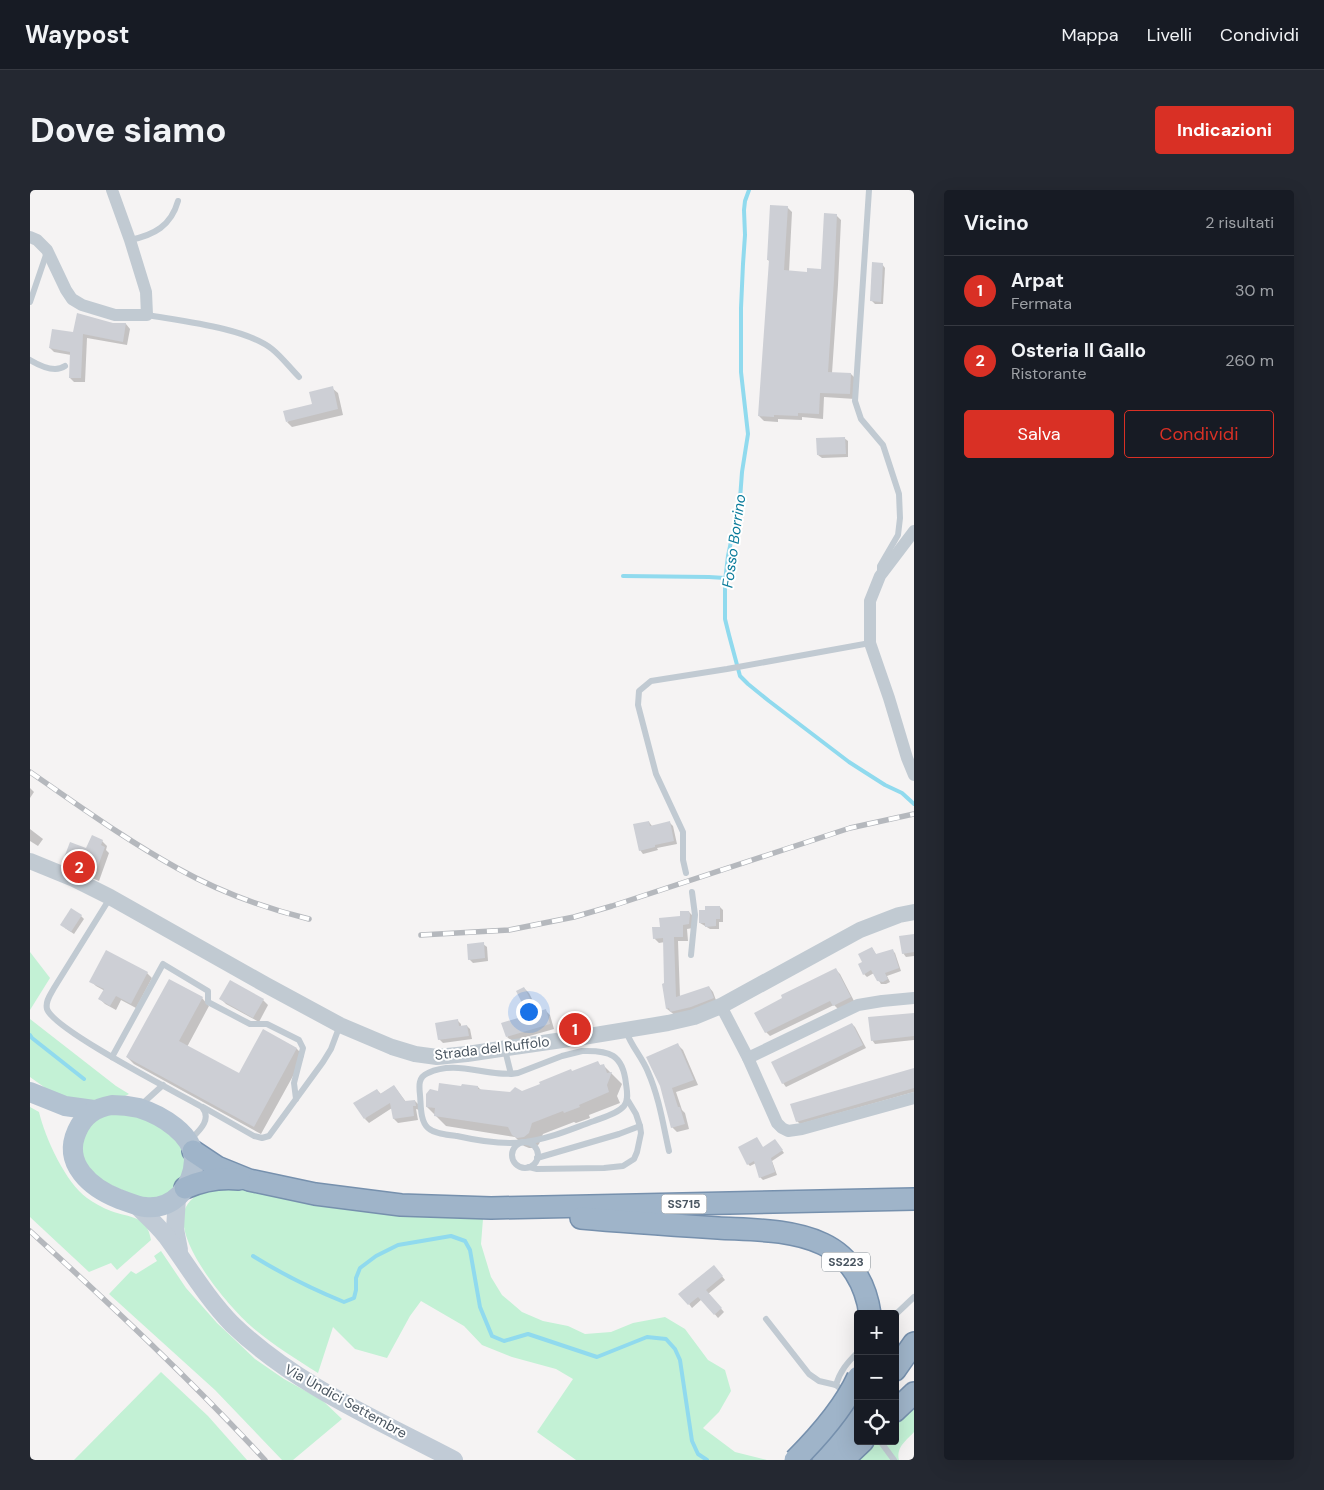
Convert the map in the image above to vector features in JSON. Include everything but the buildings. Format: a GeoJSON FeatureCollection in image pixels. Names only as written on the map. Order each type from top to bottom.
{"type":"FeatureCollection","features":[{"type":"Feature","properties":{"kind":"highway","name":"SS715"},"geometry":{"type":"LineString","coordinates":[[190,1146],[217,1167],[249,1180]]}},
{"type":"Feature","properties":{"kind":"highway","name":"SS715"},"geometry":{"type":"LineString","coordinates":[[181,1193],[213,1179],[223,1178],[249,1180],[316,1194],[370,1202],[430,1207],[490,1208],[914,1199]]}},
{"type":"Feature","properties":{"kind":"highway"},"geometry":{"type":"LineString","coordinates":[[877,1200],[914,1191]]}},
{"type":"Feature","properties":{"kind":"highway","name":"SS223"},"geometry":{"type":"LineString","coordinates":[[490,1208],[523,1214],[795,1235],[824,1245],[836,1253],[854,1270],[864,1287],[869,1310]]}},
{"type":"Feature","properties":{"kind":"highway"},"geometry":{"type":"LineString","coordinates":[[899,1364],[914,1343]]}},
{"type":"Feature","properties":{"kind":"highway"},"geometry":{"type":"LineString","coordinates":[[796,1460],[840,1407],[854,1385]]}},
{"type":"Feature","properties":{"kind":"highway"},"geometry":{"type":"LineString","coordinates":[[899,1407],[914,1393]]}},
{"type":"Feature","properties":{"kind":"highway"},"geometry":{"type":"LineString","coordinates":[[815,1460],[854,1416]]}},
{"type":"Feature","properties":{"kind":"highway"},"geometry":{"type":"LineString","coordinates":[[822,1460],[854,1417]]}},
{"type":"Feature","properties":{"kind":"highway"},"geometry":{"type":"LineString","coordinates":[[844,1460],[859,1445]]}},
{"type":"Feature","properties":{"kind":"main road"},"geometry":{"type":"LineString","coordinates":[[30,1093],[65,1106],[94,1110],[112,1105],[138,1108],[166,1121],[182,1134],[190,1146],[194,1162],[192,1171],[181,1193],[157,1206],[145,1207],[113,1197],[89,1182],[76,1161],[73,1152],[73,1141],[84,1119],[94,1110]]}},
{"type":"Feature","properties":{"kind":"main road"},"geometry":{"type":"LineString","coordinates":[[30,1093],[59,1115],[64,1121],[73,1141]]}},
{"type":"Feature","properties":{"kind":"main road","name":"Via Undici Settembre"},"geometry":{"type":"LineString","coordinates":[[181,1193],[175,1229],[177,1243],[185,1264]]}},
{"type":"Feature","properties":{"kind":"main road","name":"Via Undici Settembre"},"geometry":{"type":"LineString","coordinates":[[137,1206],[165,1236],[207,1296],[250,1341],[283,1366],[353,1408],[454,1460]]}},
{"type":"Feature","properties":{"kind":"street"},"geometry":{"type":"LineString","coordinates":[[30,237],[37,240],[47,250],[66,290],[72,298],[82,305],[115,315],[147,315],[146,292],[112,190]]}},
{"type":"Feature","properties":{"kind":"street"},"geometry":{"type":"LineString","coordinates":[[914,531],[880,576],[870,601],[870,643],[914,775]]}},
{"type":"Feature","properties":{"kind":"street","name":"Strada del Ruffolo"},"geometry":{"type":"LineString","coordinates":[[30,861],[110,897],[274,990],[340,1025],[392,1047],[428,1056],[451,1056],[505,1049],[689,1018],[721,1006],[860,930],[898,915],[914,912]]}},
{"type":"Feature","properties":{"kind":"street"},"geometry":{"type":"LineString","coordinates":[[748,1058],[842,1011],[858,1005],[914,998]]}},
{"type":"Feature","properties":{"kind":"street"},"geometry":{"type":"LineString","coordinates":[[721,1006],[748,1058],[777,1123],[788,1131],[802,1129],[914,1098]]}},
{"type":"Feature","properties":{"kind":"lane"},"geometry":{"type":"LineString","coordinates":[[869,190],[855,401],[861,419],[883,444],[899,494],[900,518],[898,535],[880,566],[880,576]]}},
{"type":"Feature","properties":{"kind":"lane"},"geometry":{"type":"LineString","coordinates":[[130,240],[142,238],[158,230],[168,222],[175,212],[178,201]]}},
{"type":"Feature","properties":{"kind":"lane"},"geometry":{"type":"LineString","coordinates":[[30,302],[47,250]]}},
{"type":"Feature","properties":{"kind":"lane"},"geometry":{"type":"LineString","coordinates":[[147,315],[244,334],[273,349],[299,377]]}},
{"type":"Feature","properties":{"kind":"lane"},"geometry":{"type":"LineString","coordinates":[[30,360],[54,370],[60,370],[65,366]]}},
{"type":"Feature","properties":{"kind":"lane"},"geometry":{"type":"LineString","coordinates":[[686,873],[683,832],[656,774],[638,704],[638,691],[651,681],[870,643]]}},
{"type":"Feature","properties":{"kind":"lane"},"geometry":{"type":"LineString","coordinates":[[691,955],[695,915],[692,892]]}},
{"type":"Feature","properties":{"kind":"lane"},"geometry":{"type":"LineString","coordinates":[[110,897],[54,988],[47,1001],[47,1007],[57,1020],[112,1057],[254,1136],[266,1138],[272,1133],[323,1062],[331,1049],[340,1025]]}},
{"type":"Feature","properties":{"kind":"lane"},"geometry":{"type":"LineString","coordinates":[[112,1057],[163,964],[208,991],[208,1002],[250,1024],[267,1024],[300,1040],[303,1048],[294,1084],[296,1099]]}},
{"type":"Feature","properties":{"kind":"lane"},"geometry":{"type":"LineString","coordinates":[[626,1030],[630,1044],[647,1068],[652,1081],[669,1151]]}},
{"type":"Feature","properties":{"kind":"lane"},"geometry":{"type":"LineString","coordinates":[[505,1049],[511,1074]]}},
{"type":"Feature","properties":{"kind":"lane"},"geometry":{"type":"LineString","coordinates":[[601,1051],[611,1054],[618,1059],[624,1070],[627,1099],[626,1103],[617,1112],[560,1134],[523,1142],[498,1142],[468,1138],[428,1128],[422,1112],[418,1085],[427,1073],[444,1069],[460,1068],[511,1074],[574,1052],[601,1051]]}},
{"type":"Feature","properties":{"kind":"lane"},"geometry":{"type":"LineString","coordinates":[[138,1108],[163,1085]]}},
{"type":"Feature","properties":{"kind":"lane"},"geometry":{"type":"LineString","coordinates":[[529,1167],[537,1158],[536,1150],[527,1142],[523,1142],[513,1150],[512,1158],[520,1167],[546,1169],[623,1166],[634,1158],[641,1133],[636,1114],[627,1099]]}},
{"type":"Feature","properties":{"kind":"lane"},"geometry":{"type":"LineString","coordinates":[[190,1146],[207,1116],[202,1107]]}},
{"type":"Feature","properties":{"kind":"lane"},"geometry":{"type":"LineString","coordinates":[[537,1158],[640,1126]]}},
{"type":"Feature","properties":{"kind":"lane"},"geometry":{"type":"LineString","coordinates":[[899,1311],[914,1297]]}},
{"type":"Feature","properties":{"kind":"lane"},"geometry":{"type":"LineString","coordinates":[[766,1319],[809,1374],[819,1381],[836,1385],[854,1411]]}},
{"type":"Feature","properties":{"kind":"lane"},"geometry":{"type":"LineString","coordinates":[[836,1385],[840,1374],[855,1355]]}},
{"type":"Feature","properties":{"kind":"lane"},"geometry":{"type":"LineString","coordinates":[[883,1445],[894,1460]]}},
{"type":"Feature","properties":{"kind":"green space"},"geometry":{"type":"Polygon","coordinates":[[[30,952],[50,978],[30,1010],[30,952]]]}},
{"type":"Feature","properties":{"kind":"green space"},"geometry":{"type":"Polygon","coordinates":[[[30,1019],[129,1094],[123,1097],[75,1102],[51,1092],[30,1077],[30,1019]]]}},
{"type":"Feature","properties":{"kind":"green space"},"geometry":{"type":"Polygon","coordinates":[[[30,1107],[39,1112],[57,1159],[79,1191],[102,1207],[137,1219],[146,1226],[151,1240],[117,1270],[111,1263],[89,1272],[30,1217],[30,1107]]]}},
{"type":"Feature","properties":{"kind":"green space"},"geometry":{"type":"Polygon","coordinates":[[[130,1113],[158,1124],[182,1147],[185,1167],[178,1187],[161,1198],[141,1198],[99,1180],[82,1158],[82,1138],[91,1124],[104,1115],[130,1113]]]}},
{"type":"Feature","properties":{"kind":"green space"},"geometry":{"type":"Polygon","coordinates":[[[208,1188],[236,1188],[333,1208],[407,1216],[483,1219],[481,1244],[491,1277],[502,1295],[522,1312],[543,1321],[568,1326],[585,1334],[611,1332],[633,1323],[665,1317],[685,1329],[708,1360],[725,1370],[731,1391],[719,1412],[703,1428],[735,1452],[767,1460],[576,1460],[537,1432],[573,1379],[556,1369],[512,1357],[482,1345],[464,1326],[421,1301],[410,1316],[387,1358],[355,1349],[333,1327],[318,1373],[276,1346],[242,1318],[218,1291],[196,1258],[188,1241],[184,1226],[184,1212],[191,1200],[208,1188]]]}},
{"type":"Feature","properties":{"kind":"green space"},"geometry":{"type":"Polygon","coordinates":[[[161,1251],[186,1288],[217,1323],[255,1359],[284,1379],[322,1400],[342,1419],[293,1460],[282,1460],[215,1390],[109,1294],[131,1271],[136,1274],[157,1261],[154,1256],[161,1251]]]}},
{"type":"Feature","properties":{"kind":"green space"},"geometry":{"type":"Polygon","coordinates":[[[161,1372],[208,1416],[247,1460],[74,1460],[161,1372]]]}},
{"type":"Feature","properties":{"kind":"green space"},"geometry":{"type":"Polygon","coordinates":[[[914,1403],[914,1432],[900,1448],[899,1460],[855,1460],[870,1445],[899,1445],[899,1417],[914,1403]]]}},
{"type":"Feature","properties":{"kind":"waterway","name":"Fosso Borrino"},"geometry":{"type":"LineString","coordinates":[[749,190],[744,210],[745,235],[741,308],[741,372],[748,434],[740,499],[728,556],[725,581],[725,619],[740,676],[769,701],[849,762],[885,785],[902,793],[914,804]]}},
{"type":"Feature","properties":{"kind":"waterway"},"geometry":{"type":"LineString","coordinates":[[623,576],[725,578]]}},
{"type":"Feature","properties":{"kind":"waterway"},"geometry":{"type":"LineString","coordinates":[[30,1035],[84,1079]]}},
{"type":"Feature","properties":{"kind":"waterway"},"geometry":{"type":"LineString","coordinates":[[253,1256],[297,1281],[344,1302],[354,1298],[356,1278],[360,1268],[376,1256],[398,1245],[451,1236],[465,1241],[470,1250],[480,1307],[492,1336],[504,1341],[528,1334],[597,1357],[647,1337],[666,1339],[675,1349],[680,1360],[692,1441],[698,1454],[707,1460]]}},
{"type":"Feature","properties":{"kind":"railway"},"geometry":{"type":"LineString","coordinates":[[30,772],[121,834],[193,876],[242,898],[275,910],[309,919]]}},
{"type":"Feature","properties":{"kind":"railway"},"geometry":{"type":"LineString","coordinates":[[421,935],[509,930],[574,917],[850,828],[914,814]]}},
{"type":"Feature","properties":{"kind":"railway"},"geometry":{"type":"LineString","coordinates":[[30,1231],[150,1343],[265,1460]]}},
{"type":"Feature","properties":{"kind":"place","name":"Osteria Il Gallo"},"geometry":{"type":"Point","coordinates":[79,867]}},
{"type":"Feature","properties":{"kind":"place","name":"Arpat"},"geometry":{"type":"Point","coordinates":[575,1029]}}]}
